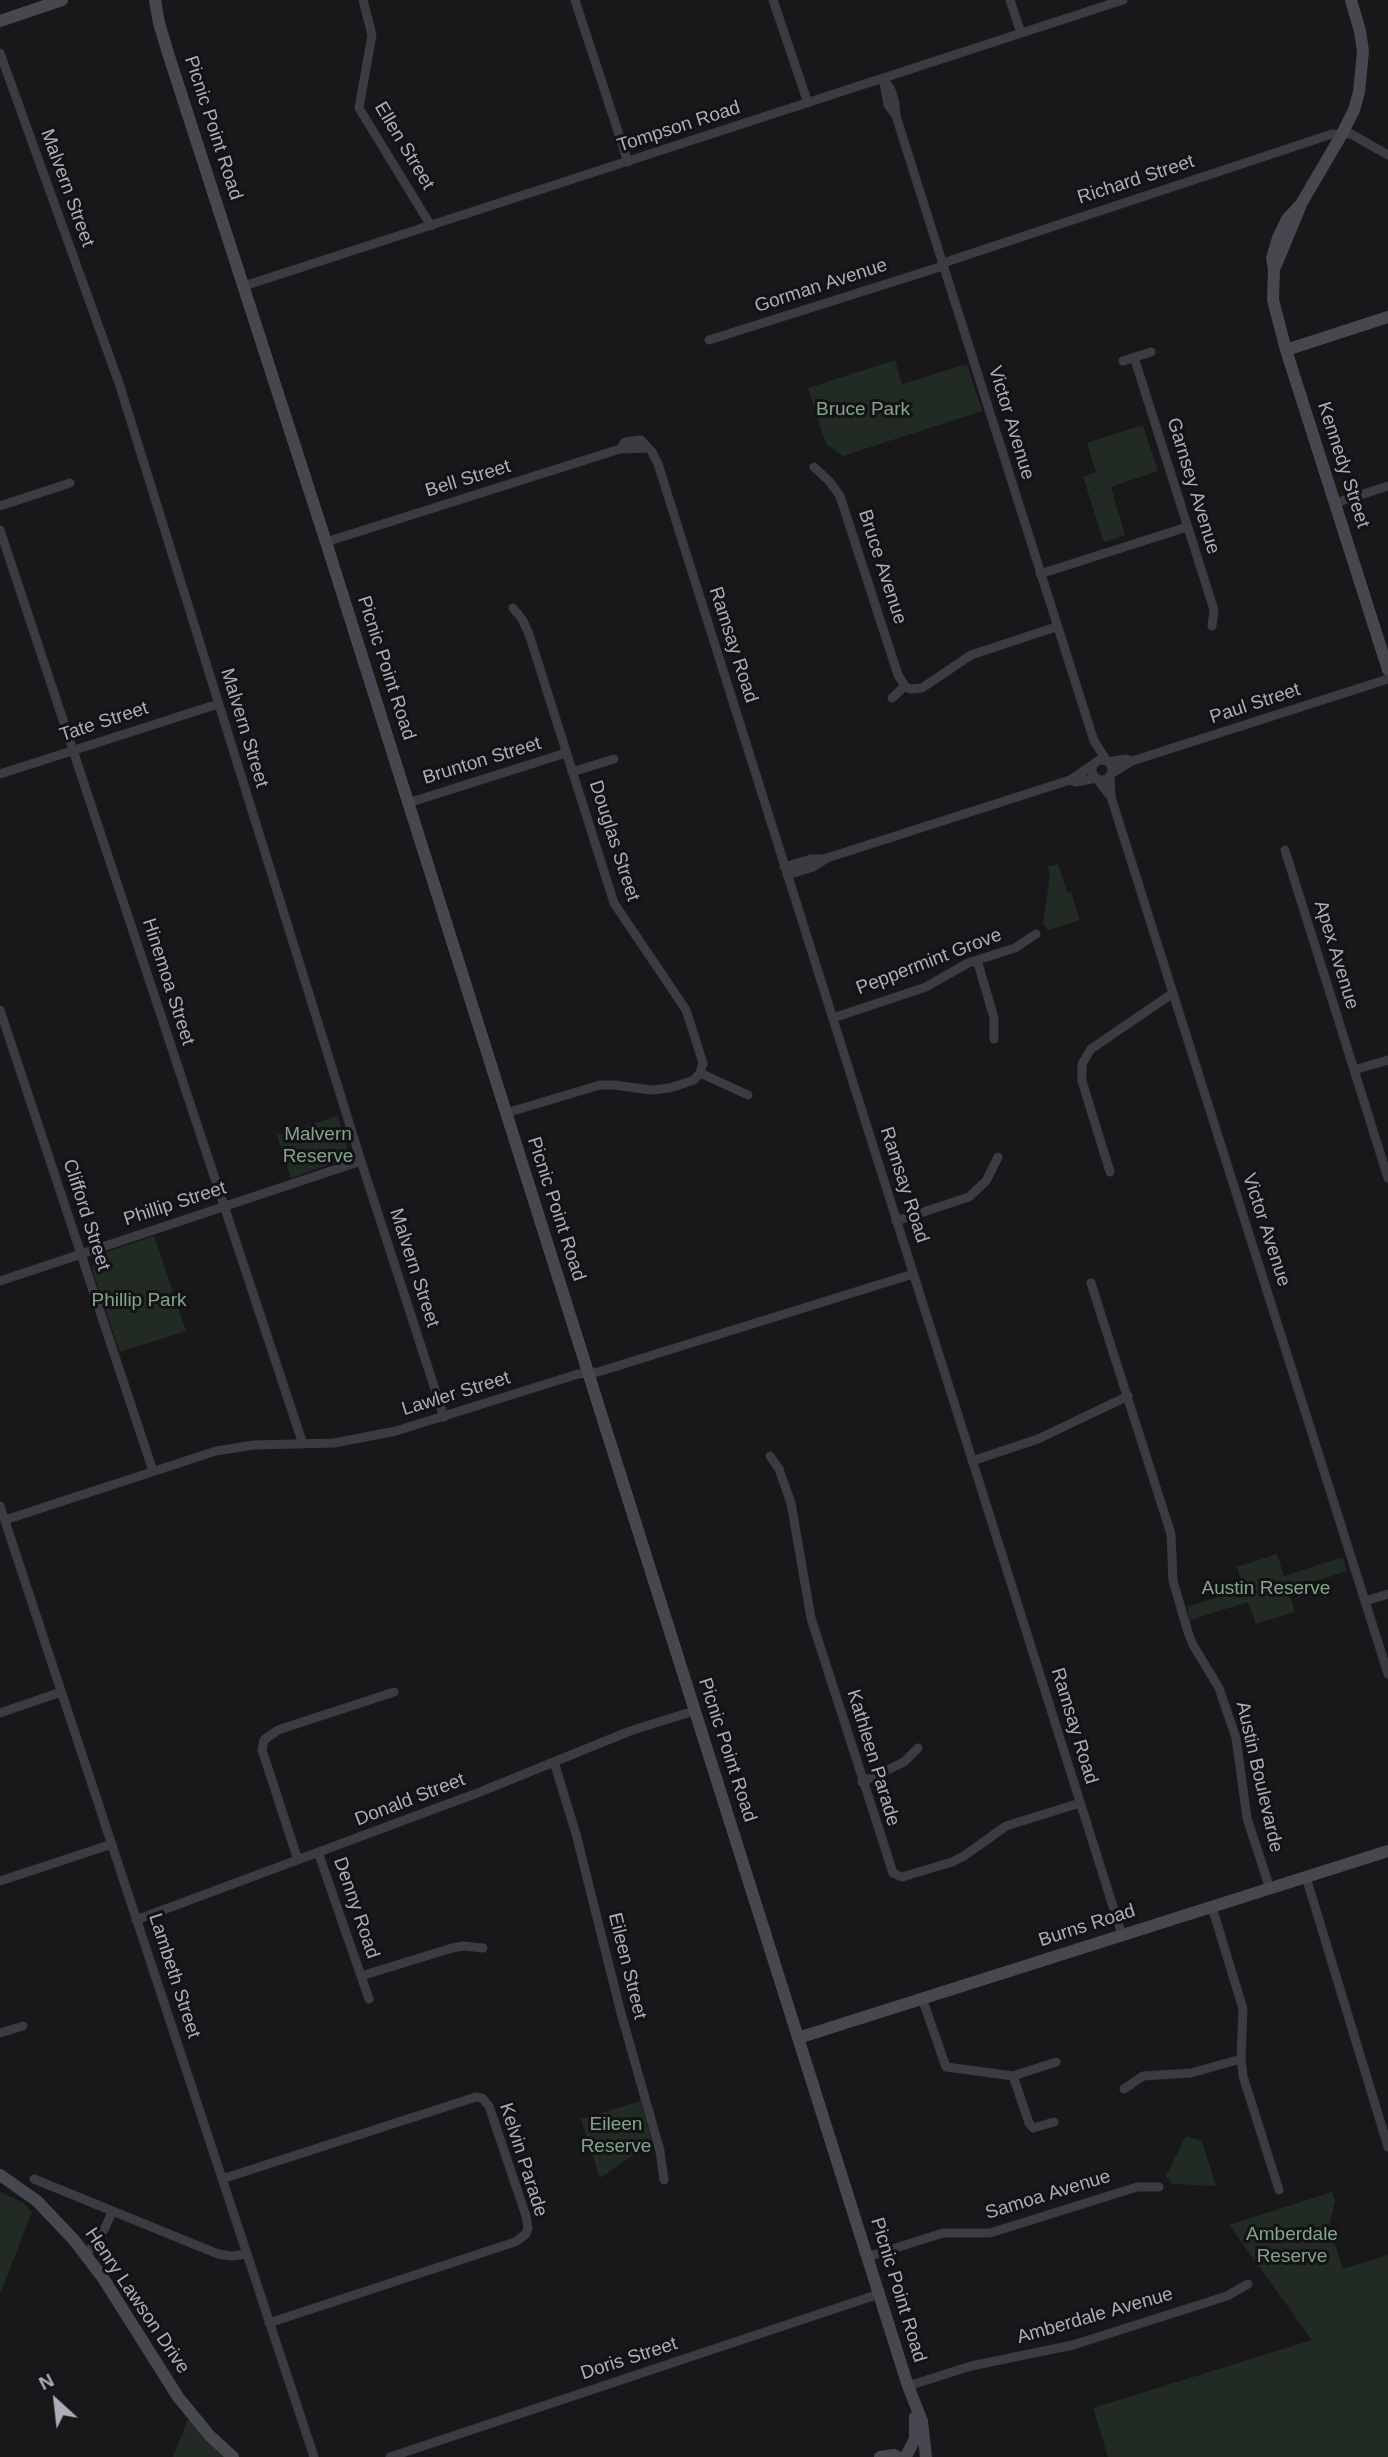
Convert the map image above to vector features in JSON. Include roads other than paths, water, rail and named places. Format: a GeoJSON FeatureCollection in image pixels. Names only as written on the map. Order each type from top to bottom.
{"type":"FeatureCollection","features":[{"type":"Feature","properties":{"kind":"street"},"geometry":{"type":"LineString","coordinates":[[0,20],[62,0]]}},
{"type":"Feature","properties":{"kind":"street","name":"Picnic Point Road"},"geometry":{"type":"LineString","coordinates":[[147,0],[159,23]]}},
{"type":"Feature","properties":{"kind":"street","name":"Picnic Point Road"},"geometry":{"type":"LineString","coordinates":[[155,0],[159,23],[326,541],[908,2386],[924,2429],[926,2457]]}},
{"type":"Feature","properties":{"kind":"street","name":"Ellen Street"},"geometry":{"type":"LineString","coordinates":[[363,0],[372,35],[359,108],[431,226]]}},
{"type":"Feature","properties":{"kind":"street"},"geometry":{"type":"LineString","coordinates":[[575,0],[628,162]]}},
{"type":"Feature","properties":{"kind":"street"},"geometry":{"type":"LineString","coordinates":[[773,0],[808,103]]}},
{"type":"Feature","properties":{"kind":"street"},"geometry":{"type":"LineString","coordinates":[[1010,0],[1021,33]]}},
{"type":"Feature","properties":{"kind":"street","name":"Tompson Road"},"geometry":{"type":"LineString","coordinates":[[244,286],[1124,0]]}},
{"type":"Feature","properties":{"kind":"street","name":"Kennedy Street"},"geometry":{"type":"LineString","coordinates":[[1351,0],[1362,40],[1363,72],[1357,100],[1342,134],[1301,204],[1274,269],[1273,300],[1286,350],[1388,670]]}},
{"type":"Feature","properties":{"kind":"street","name":"Malvern Street"},"geometry":{"type":"LineString","coordinates":[[0,53],[110,356],[361,1161],[444,1417]]}},
{"type":"Feature","properties":{"kind":"street","name":"Victor Avenue"},"geometry":{"type":"LineString","coordinates":[[883,78],[888,106],[896,116],[1056,627],[1094,741],[1107,762]]}},
{"type":"Feature","properties":{"kind":"street","name":"Richard Street"},"geometry":{"type":"LineString","coordinates":[[943,265],[1332,134],[1342,134]]}},
{"type":"Feature","properties":{"kind":"street"},"geometry":{"type":"LineString","coordinates":[[1342,134],[1351,134],[1388,155]]}},
{"type":"Feature","properties":{"kind":"street","name":"Gorman Avenue"},"geometry":{"type":"LineString","coordinates":[[709,340],[943,265]]}},
{"type":"Feature","properties":{"kind":"street"},"geometry":{"type":"LineString","coordinates":[[1286,350],[1388,317]]}},
{"type":"Feature","properties":{"kind":"street"},"geometry":{"type":"LineString","coordinates":[[1123,361],[1151,352]]}},
{"type":"Feature","properties":{"kind":"street","name":"Garnsey Avenue"},"geometry":{"type":"LineString","coordinates":[[1134,357],[1214,610],[1212,626]]}},
{"type":"Feature","properties":{"kind":"street","name":"Bell Street"},"geometry":{"type":"LineString","coordinates":[[326,541],[620,449],[648,448]]}},
{"type":"Feature","properties":{"kind":"street","name":"Ramsay Road"},"geometry":{"type":"LineString","coordinates":[[648,448],[658,464],[1122,1935]]}},
{"type":"Feature","properties":{"kind":"street","name":"Bruce Avenue"},"geometry":{"type":"LineString","coordinates":[[814,467],[840,496],[898,675],[905,686]]}},
{"type":"Feature","properties":{"kind":"street"},"geometry":{"type":"LineString","coordinates":[[0,506],[70,483]]}},
{"type":"Feature","properties":{"kind":"street"},"geometry":{"type":"LineString","coordinates":[[1335,503],[1388,486]]}},
{"type":"Feature","properties":{"kind":"street"},"geometry":{"type":"LineString","coordinates":[[1040,573],[1187,527]]}},
{"type":"Feature","properties":{"kind":"street","name":"Hinemoa Street"},"geometry":{"type":"LineString","coordinates":[[0,530],[303,1444]]}},
{"type":"Feature","properties":{"kind":"street","name":"Douglas Street"},"geometry":{"type":"LineString","coordinates":[[513,608],[529,634],[614,903],[686,1010],[702,1058],[700,1073]]}},
{"type":"Feature","properties":{"kind":"street"},"geometry":{"type":"LineString","coordinates":[[892,698],[905,686],[910,689],[922,688],[977,652],[1056,627]]}},
{"type":"Feature","properties":{"kind":"street","name":"Paul Street"},"geometry":{"type":"LineString","coordinates":[[1111,775],[1132,761],[1388,679]]}},
{"type":"Feature","properties":{"kind":"street","name":"Tate Street"},"geometry":{"type":"LineString","coordinates":[[0,774],[218,704]]}},
{"type":"Feature","properties":{"kind":"street","name":"Victor Avenue"},"geometry":{"type":"LineString","coordinates":[[1094,741],[1094,764]]}},
{"type":"Feature","properties":{"kind":"street","name":"Brunton Street"},"geometry":{"type":"LineString","coordinates":[[408,803],[566,753]]}},
{"type":"Feature","properties":{"kind":"street"},"geometry":{"type":"LineString","coordinates":[[572,772],[614,759]]}},
{"type":"Feature","properties":{"kind":"street","name":"Paul Street"},"geometry":{"type":"LineString","coordinates":[[1107,762],[1126,759],[1132,761]]}},
{"type":"Feature","properties":{"kind":"street"},"geometry":{"type":"LineString","coordinates":[[786,871],[813,867],[827,859],[1070,780],[1102,760],[1112,768],[1111,775],[1106,780],[1070,780]]}},
{"type":"Feature","properties":{"kind":"street"},"geometry":{"type":"LineString","coordinates":[[1094,764],[1092,771],[1097,779]]}},
{"type":"Feature","properties":{"kind":"street","name":"Victor Avenue"},"geometry":{"type":"LineString","coordinates":[[1111,775],[1111,797],[1388,1674]]}},
{"type":"Feature","properties":{"kind":"street","name":"Victor Avenue"},"geometry":{"type":"LineString","coordinates":[[1097,779],[1111,797]]}},
{"type":"Feature","properties":{"kind":"street","name":"Apex Avenue"},"geometry":{"type":"LineString","coordinates":[[1285,850],[1388,1178]]}},
{"type":"Feature","properties":{"kind":"street","name":"Peppermint Grove"},"geometry":{"type":"LineString","coordinates":[[833,1018],[926,987],[977,960],[1015,948],[1036,934]]}},
{"type":"Feature","properties":{"kind":"street"},"geometry":{"type":"LineString","coordinates":[[977,960],[992,1011],[994,1039]]}},
{"type":"Feature","properties":{"kind":"street"},"geometry":{"type":"LineString","coordinates":[[1111,1172],[1082,1081],[1082,1064],[1091,1049],[1173,993]]}},
{"type":"Feature","properties":{"kind":"street","name":"Clifford Street"},"geometry":{"type":"LineString","coordinates":[[0,1010],[153,1471]]}},
{"type":"Feature","properties":{"kind":"street"},"geometry":{"type":"LineString","coordinates":[[1354,1070],[1388,1060]]}},
{"type":"Feature","properties":{"kind":"street"},"geometry":{"type":"LineString","coordinates":[[506,1113],[593,1087],[614,1084],[642,1090],[661,1090],[688,1083],[700,1073],[748,1095]]}},
{"type":"Feature","properties":{"kind":"street"},"geometry":{"type":"LineString","coordinates":[[896,1221],[969,1196],[986,1181],[998,1157]]}},
{"type":"Feature","properties":{"kind":"street","name":"Phillip Street"},"geometry":{"type":"LineString","coordinates":[[0,1281],[361,1161]]}},
{"type":"Feature","properties":{"kind":"street","name":"Lawler Street"},"geometry":{"type":"LineString","coordinates":[[5,1520],[229,1448],[356,1440],[444,1417],[913,1274]]}},
{"type":"Feature","properties":{"kind":"street","name":"Austin Boulevarde"},"geometry":{"type":"LineString","coordinates":[[1091,1283],[1171,1534],[1173,1581],[1188,1632],[1219,1688],[1236,1738],[1247,1818],[1270,1889]]}},
{"type":"Feature","properties":{"kind":"street"},"geometry":{"type":"LineString","coordinates":[[972,1461],[1038,1439],[1128,1396]]}},
{"type":"Feature","properties":{"kind":"street","name":"Kathleen Parade"},"geometry":{"type":"LineString","coordinates":[[771,1456],[779,1469],[791,1503],[811,1618],[890,1869],[902,1877],[958,1860],[1006,1826],[1080,1803]]}},
{"type":"Feature","properties":{"kind":"street","name":"Lambeth Street"},"geometry":{"type":"LineString","coordinates":[[0,1506],[314,2457]]}},
{"type":"Feature","properties":{"kind":"street"},"geometry":{"type":"LineString","coordinates":[[1365,1601],[1388,1594]]}},
{"type":"Feature","properties":{"kind":"street"},"geometry":{"type":"LineString","coordinates":[[0,1713],[61,1692]]}},
{"type":"Feature","properties":{"kind":"street"},"geometry":{"type":"LineString","coordinates":[[298,1860],[262,1749],[264,1740],[278,1730],[394,1692]]}},
{"type":"Feature","properties":{"kind":"street","name":"Donald Street"},"geometry":{"type":"LineString","coordinates":[[136,1920],[630,1731],[694,1711]]}},
{"type":"Feature","properties":{"kind":"street"},"geometry":{"type":"LineString","coordinates":[[862,1782],[904,1762],[918,1748]]}},
{"type":"Feature","properties":{"kind":"street","name":"Eileen Street"},"geometry":{"type":"LineString","coordinates":[[554,1762],[576,1834],[621,2013],[660,2151],[664,2180]]}},
{"type":"Feature","properties":{"kind":"street"},"geometry":{"type":"LineString","coordinates":[[0,1881],[111,1844]]}},
{"type":"Feature","properties":{"kind":"street","name":"Burns Road"},"geometry":{"type":"LineString","coordinates":[[798,2038],[1388,1851]]}},
{"type":"Feature","properties":{"kind":"street","name":"Denny Road"},"geometry":{"type":"LineString","coordinates":[[318,1852],[369,1999]]}},
{"type":"Feature","properties":{"kind":"street"},"geometry":{"type":"LineString","coordinates":[[1306,1877],[1388,2147]]}},
{"type":"Feature","properties":{"kind":"street"},"geometry":{"type":"LineString","coordinates":[[1212,1907],[1243,2009],[1243,2076],[1279,2190]]}},
{"type":"Feature","properties":{"kind":"street","name":"Denny Road"},"geometry":{"type":"LineString","coordinates":[[361,1976],[452,1948],[482,1948]]}},
{"type":"Feature","properties":{"kind":"street"},"geometry":{"type":"LineString","coordinates":[[922,1998],[946,2067],[1013,2076],[1056,2062]]}},
{"type":"Feature","properties":{"kind":"street"},"geometry":{"type":"LineString","coordinates":[[0,2033],[23,2026]]}},
{"type":"Feature","properties":{"kind":"street"},"geometry":{"type":"LineString","coordinates":[[1124,2088],[1143,2076],[1191,2073],[1241,2059]]}},
{"type":"Feature","properties":{"kind":"street"},"geometry":{"type":"LineString","coordinates":[[1013,2076],[1033,2128],[1054,2122]]}},
{"type":"Feature","properties":{"kind":"street","name":"Kelvin Parade"},"geometry":{"type":"LineString","coordinates":[[222,2179],[476,2097],[482,2098],[489,2106],[522,2203],[528,2228],[522,2239],[269,2323]]}},
{"type":"Feature","properties":{"kind":"street","name":"Henry Lawson Drive"},"geometry":{"type":"LineString","coordinates":[[0,2175],[37,2201],[86,2255],[178,2397],[210,2436],[233,2457]]}},
{"type":"Feature","properties":{"kind":"street"},"geometry":{"type":"LineString","coordinates":[[34,2179],[218,2254],[247,2254]]}},
{"type":"Feature","properties":{"kind":"street","name":"Samoa Avenue"},"geometry":{"type":"LineString","coordinates":[[867,2257],[943,2234],[990,2233],[1137,2187],[1159,2187]]}},
{"type":"Feature","properties":{"kind":"street"},"geometry":{"type":"LineString","coordinates":[[86,2255],[111,2212]]}},
{"type":"Feature","properties":{"kind":"street","name":"Amberdale Avenue"},"geometry":{"type":"LineString","coordinates":[[908,2386],[971,2366],[1073,2345],[1227,2296],[1248,2284]]}},
{"type":"Feature","properties":{"kind":"street","name":"Doris Street"},"geometry":{"type":"LineString","coordinates":[[390,2457],[879,2294]]}},
{"type":"Feature","properties":{"kind":"street","name":"Picnic Point Road"},"geometry":{"type":"LineString","coordinates":[[906,2457],[915,2439],[915,2407]]}},
{"type":"Feature","properties":{"kind":"street"},"geometry":{"type":"LineString","coordinates":[[880,2457],[898,2457]]}},
{"type":"Feature","properties":{"kind":"street"},"geometry":{"type":"LineString","coordinates":[[906,2457],[914,2457]]}},
{"type":"Feature","properties":{"kind":"park label","name":"Bruce Park"},"geometry":{"type":"Point","coordinates":[863,410]}},
{"type":"Feature","properties":{"kind":"park label","name":"Malvern Reserve"},"geometry":{"type":"Point","coordinates":[318,1146]}},
{"type":"Feature","properties":{"kind":"park label","name":"Phillip Park"},"geometry":{"type":"Point","coordinates":[139,1301]}},
{"type":"Feature","properties":{"kind":"park label","name":"Austin Reserve"},"geometry":{"type":"Point","coordinates":[1266,1589]}},
{"type":"Feature","properties":{"kind":"park label","name":"Eileen Reserve"},"geometry":{"type":"Point","coordinates":[616,2136]}},
{"type":"Feature","properties":{"kind":"park label","name":"Amberdale Reserve"},"geometry":{"type":"Point","coordinates":[1292,2246]}}]}
